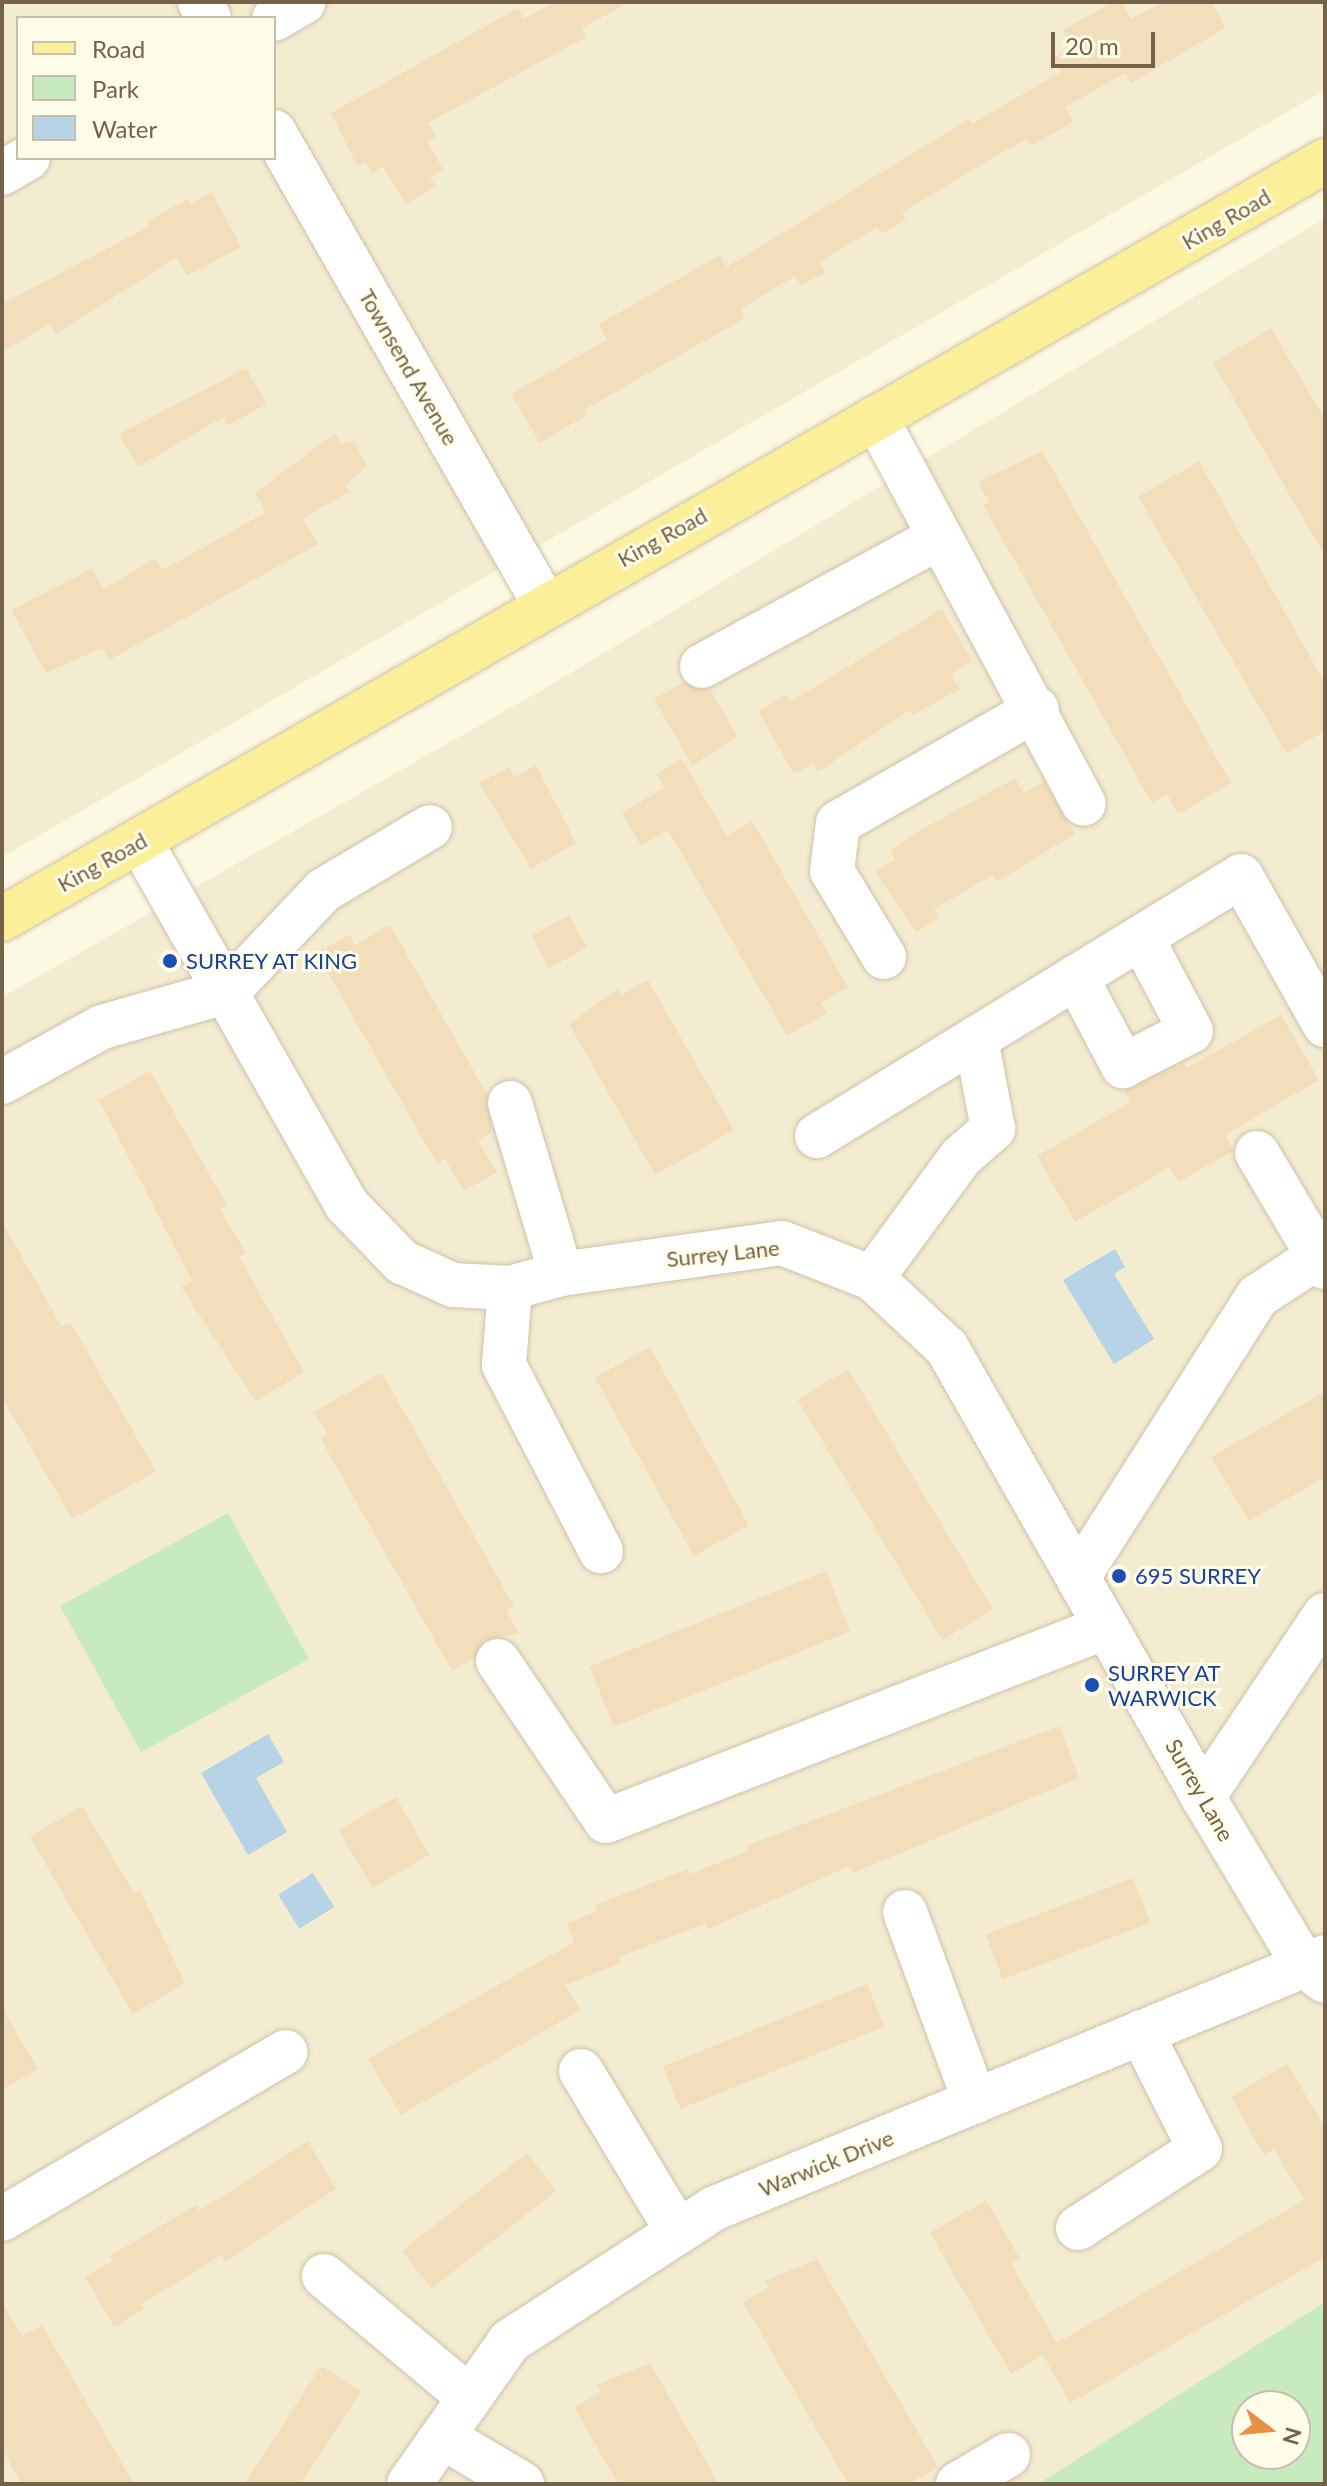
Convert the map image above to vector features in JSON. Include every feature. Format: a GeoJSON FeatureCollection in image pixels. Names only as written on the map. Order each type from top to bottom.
{"type":"FeatureCollection","features":[{"type":"Feature","properties":{"kind":"main road","name":"King Road"},"geometry":{"type":"LineString","coordinates":[[2,919],[544,603],[876,418],[1325,161]]}},
{"type":"Feature","properties":{"kind":"street"},"geometry":{"type":"LineString","coordinates":[[276,18],[304,2]]}},
{"type":"Feature","properties":{"kind":"street","name":"Townsend Avenue"},"geometry":{"type":"LineString","coordinates":[[276,135],[544,603]]}},
{"type":"Feature","properties":{"kind":"street"},"geometry":{"type":"LineString","coordinates":[[2,173],[25,160]]}},
{"type":"Feature","properties":{"kind":"street"},"geometry":{"type":"LineString","coordinates":[[876,418],[938,538],[1037,709],[1084,804]]}},
{"type":"Feature","properties":{"kind":"street"},"geometry":{"type":"LineString","coordinates":[[702,666],[938,538]]}},
{"type":"Feature","properties":{"kind":"street"},"geometry":{"type":"LineString","coordinates":[[884,957],[832,871],[838,823],[1037,709]]}},
{"type":"Feature","properties":{"kind":"street"},"geometry":{"type":"LineString","coordinates":[[2,1082],[102,1027],[228,991],[324,890],[430,827]]}},
{"type":"Feature","properties":{"kind":"street","name":"Surrey Lane"},"geometry":{"type":"LineString","coordinates":[[140,841],[228,991],[346,1204],[402,1262],[453,1285],[510,1288],[561,1274],[782,1243],[872,1278],[947,1348],[1203,1797],[1318,1968]]}},
{"type":"Feature","properties":{"kind":"street"},"geometry":{"type":"LineString","coordinates":[[817,1136],[1241,876],[1325,1025]]}},
{"type":"Feature","properties":{"kind":"street"},"geometry":{"type":"LineString","coordinates":[[1076,977],[1123,1066],[1191,1031],[1141,937]]}},
{"type":"Feature","properties":{"kind":"street"},"geometry":{"type":"LineString","coordinates":[[872,1278],[961,1157],[993,1129],[976,1039]]}},
{"type":"Feature","properties":{"kind":"street"},"geometry":{"type":"LineString","coordinates":[[510,1103],[561,1274]]}},
{"type":"Feature","properties":{"kind":"street"},"geometry":{"type":"LineString","coordinates":[[1078,1577],[1258,1296],[1323,1258],[1257,1153]]}},
{"type":"Feature","properties":{"kind":"street"},"geometry":{"type":"LineString","coordinates":[[510,1288],[504,1365],[601,1551]]}},
{"type":"Feature","properties":{"kind":"street"},"geometry":{"type":"LineString","coordinates":[[1203,1797],[1325,1615]]}},
{"type":"Feature","properties":{"kind":"street"},"geometry":{"type":"LineString","coordinates":[[498,1661],[606,1821],[1106,1627]]}},
{"type":"Feature","properties":{"kind":"street"},"geometry":{"type":"LineString","coordinates":[[905,1912],[975,2101]]}},
{"type":"Feature","properties":{"kind":"street","name":"Warwick Drive"},"geometry":{"type":"LineString","coordinates":[[409,2484],[510,2341],[713,2209],[1141,2032],[1318,1968]]}},
{"type":"Feature","properties":{"kind":"street"},"geometry":{"type":"LineString","coordinates":[[1078,2228],[1200,2149],[1141,2032]]}},
{"type":"Feature","properties":{"kind":"street"},"geometry":{"type":"LineString","coordinates":[[2,2219],[285,2052]]}},
{"type":"Feature","properties":{"kind":"street"},"geometry":{"type":"LineString","coordinates":[[581,2071],[678,2232]]}},
{"type":"Feature","properties":{"kind":"street"},"geometry":{"type":"LineString","coordinates":[[324,2276],[470,2398]]}},
{"type":"Feature","properties":{"kind":"street"},"geometry":{"type":"LineString","coordinates":[[443,2437],[522,2484]]}},
{"type":"Feature","properties":{"kind":"street"},"geometry":{"type":"LineString","coordinates":[[958,2484],[1008,2455]]}},
{"type":"Feature","properties":{"kind":"shaded area"},"geometry":{"type":"Polygon","coordinates":[[[2,2],[1325,2],[1325,90],[2,857],[2,2]]]}},
{"type":"Feature","properties":{"kind":"shaded area"},"geometry":{"type":"Polygon","coordinates":[[[1325,218],[1325,2302],[1038,2484],[2,2484],[2,997],[554,683],[1325,218]]]}},
{"type":"Feature","properties":{"kind":"green space"},"geometry":{"type":"Polygon","coordinates":[[[228,1513],[309,1659],[141,1752],[60,1606],[228,1513]]]}},
{"type":"Feature","properties":{"kind":"green space"},"geometry":{"type":"Polygon","coordinates":[[[1325,2302],[1325,2484],[1038,2484],[1325,2302]]]}},
{"type":"Feature","properties":{"kind":"water"},"geometry":{"type":"Polygon","coordinates":[[[1115,1249],[1125,1267],[1114,1274],[1154,1339],[1114,1364],[1063,1280],[1115,1249]]]}},
{"type":"Feature","properties":{"kind":"water"},"geometry":{"type":"Polygon","coordinates":[[[268,1734],[284,1762],[256,1778],[287,1832],[248,1855],[201,1773],[268,1734]]]}},
{"type":"Feature","properties":{"kind":"water"},"geometry":{"type":"Polygon","coordinates":[[[313,1873],[334,1907],[299,1929],[278,1895],[313,1873]]]}},
{"type":"Feature","properties":{"kind":"building"},"geometry":{"type":"Polygon","coordinates":[[[555,2],[630,2],[582,28],[586,37],[428,123],[436,136],[427,142],[443,169],[430,177],[436,186],[406,204],[383,166],[372,173],[365,162],[357,166],[331,113],[518,8],[524,19],[555,2]]]}},
{"type":"Feature","properties":{"kind":"building"},"geometry":{"type":"Polygon","coordinates":[[[1113,2],[1122,2],[1131,19],[1163,2],[1212,2],[1225,28],[1131,83],[1125,73],[1065,107],[1073,122],[1031,146],[1027,139],[987,161],[902,213],[906,219],[882,234],[877,227],[820,262],[826,272],[801,286],[795,276],[740,309],[745,318],[584,410],[587,415],[540,443],[511,394],[607,340],[599,324],[720,255],[727,267],[969,119],[972,124],[1061,72],[1053,58],[1073,47],[1063,30],[1113,2]]]}},
{"type":"Feature","properties":{"kind":"building"},"geometry":{"type":"Polygon","coordinates":[[[212,192],[241,247],[187,276],[177,257],[56,334],[50,324],[2,352],[2,304],[150,226],[147,221],[188,199],[190,204],[212,192]]]}},
{"type":"Feature","properties":{"kind":"building"},"geometry":{"type":"Polygon","coordinates":[[[1271,328],[1325,419],[1325,556],[1213,363],[1271,328]]]}},
{"type":"Feature","properties":{"kind":"building"},"geometry":{"type":"Polygon","coordinates":[[[246,368],[267,404],[227,426],[223,417],[138,467],[119,434],[246,368]]]}},
{"type":"Feature","properties":{"kind":"building"},"geometry":{"type":"Polygon","coordinates":[[[335,433],[341,444],[354,441],[367,466],[345,485],[349,492],[303,518],[318,544],[109,660],[102,648],[46,673],[11,610],[92,569],[104,589],[156,558],[163,570],[266,512],[255,493],[335,433]]]}},
{"type":"Feature","properties":{"kind":"building"},"geometry":{"type":"Polygon","coordinates":[[[1042,451],[1231,783],[1178,814],[1167,794],[1152,803],[983,505],[989,502],[978,482],[1042,451]]]}},
{"type":"Feature","properties":{"kind":"building"},"geometry":{"type":"Polygon","coordinates":[[[1199,461],[1325,683],[1325,731],[1286,753],[1138,497],[1199,461]]]}},
{"type":"Feature","properties":{"kind":"building"},"geometry":{"type":"Polygon","coordinates":[[[942,609],[972,661],[951,674],[960,689],[913,715],[910,710],[818,772],[813,763],[794,774],[758,711],[786,695],[790,702],[942,609]]]}},
{"type":"Feature","properties":{"kind":"building"},"geometry":{"type":"Polygon","coordinates":[[[684,682],[710,689],[738,737],[692,765],[654,699],[684,682]]]}},
{"type":"Feature","properties":{"kind":"building"},"geometry":{"type":"Polygon","coordinates":[[[682,759],[727,836],[752,821],[848,987],[821,1003],[827,1013],[787,1036],[668,830],[641,846],[622,813],[664,788],[656,774],[682,759]]]}},
{"type":"Feature","properties":{"kind":"building"},"geometry":{"type":"Polygon","coordinates":[[[536,765],[576,843],[531,869],[479,783],[509,767],[514,777],[536,765]]]}},
{"type":"Feature","properties":{"kind":"building"},"geometry":{"type":"Polygon","coordinates":[[[1015,778],[1024,793],[1044,782],[1075,834],[996,882],[992,875],[934,909],[939,918],[916,932],[875,872],[895,860],[890,851],[910,836],[1015,778]]]}},
{"type":"Feature","properties":{"kind":"building"},"geometry":{"type":"Polygon","coordinates":[[[569,915],[587,947],[549,968],[531,936],[569,915]]]}},
{"type":"Feature","properties":{"kind":"building"},"geometry":{"type":"Polygon","coordinates":[[[390,925],[487,1094],[492,1132],[478,1140],[497,1172],[464,1191],[445,1159],[437,1164],[323,964],[321,951],[349,934],[355,945],[390,925]]]}},
{"type":"Feature","properties":{"kind":"building"},"geometry":{"type":"Polygon","coordinates":[[[648,980],[734,1130],[655,1175],[569,1024],[618,989],[621,995],[648,980]]]}},
{"type":"Feature","properties":{"kind":"building"},"geometry":{"type":"Polygon","coordinates":[[[1281,1015],[1319,1080],[1225,1135],[1233,1151],[1178,1182],[1170,1167],[1075,1222],[1037,1156],[1131,1102],[1124,1091],[1184,1063],[1187,1068],[1281,1015]]]}},
{"type":"Feature","properties":{"kind":"building"},"geometry":{"type":"Polygon","coordinates":[[[150,1071],[227,1205],[220,1209],[246,1253],[239,1257],[304,1372],[256,1401],[181,1287],[192,1281],[99,1100],[150,1071]]]}},
{"type":"Feature","properties":{"kind":"building"},"geometry":{"type":"Polygon","coordinates":[[[2,1222],[62,1327],[70,1322],[156,1471],[72,1519],[2,1397],[2,1222]]]}},
{"type":"Feature","properties":{"kind":"building"},"geometry":{"type":"Polygon","coordinates":[[[650,1347],[749,1525],[694,1556],[595,1378],[650,1347]]]}},
{"type":"Feature","properties":{"kind":"building"},"geometry":{"type":"Polygon","coordinates":[[[848,1369],[993,1610],[942,1640],[797,1399],[848,1369]]]}},
{"type":"Feature","properties":{"kind":"building"},"geometry":{"type":"Polygon","coordinates":[[[382,1373],[514,1606],[507,1611],[519,1633],[485,1640],[474,1658],[452,1671],[320,1438],[327,1434],[314,1412],[382,1373]]]}},
{"type":"Feature","properties":{"kind":"building"},"geometry":{"type":"Polygon","coordinates":[[[1325,1392],[1325,1477],[1249,1521],[1211,1457],[1325,1392]]]}},
{"type":"Feature","properties":{"kind":"building"},"geometry":{"type":"Polygon","coordinates":[[[826,1571],[850,1631],[614,1727],[590,1667],[826,1571]]]}},
{"type":"Feature","properties":{"kind":"building"},"geometry":{"type":"Polygon","coordinates":[[[1059,1726],[1079,1778],[853,1873],[850,1866],[708,1929],[706,1923],[619,1957],[621,1963],[565,1985],[580,2010],[401,2115],[368,2059],[574,1942],[567,1923],[598,1911],[595,1905],[688,1869],[690,1874],[748,1851],[746,1846],[1059,1726]]]}},
{"type":"Feature","properties":{"kind":"building"},"geometry":{"type":"Polygon","coordinates":[[[396,1797],[430,1855],[372,1888],[339,1830],[396,1797]]]}},
{"type":"Feature","properties":{"kind":"building"},"geometry":{"type":"Polygon","coordinates":[[[82,1806],[134,1893],[140,1890],[185,1983],[133,2014],[30,1837],[82,1806]]]}},
{"type":"Feature","properties":{"kind":"building"},"geometry":{"type":"Polygon","coordinates":[[[1133,1878],[1150,1923],[1003,1979],[985,1935],[1133,1878]]]}},
{"type":"Feature","properties":{"kind":"building"},"geometry":{"type":"Polygon","coordinates":[[[867,1984],[884,2027],[680,2109],[663,2066],[867,1984]]]}},
{"type":"Feature","properties":{"kind":"building"},"geometry":{"type":"Polygon","coordinates":[[[2,2008],[38,2069],[2,2090],[2,2008]]]}},
{"type":"Feature","properties":{"kind":"building"},"geometry":{"type":"Polygon","coordinates":[[[1287,2064],[1325,2127],[1325,2257],[1070,2403],[1043,2355],[1011,2374],[930,2233],[986,2200],[1020,2259],[1011,2264],[1057,2343],[1304,2200],[1274,2149],[1264,2155],[1231,2097],[1287,2064]]]}},
{"type":"Feature","properties":{"kind":"building"},"geometry":{"type":"Polygon","coordinates":[[[308,2141],[336,2189],[225,2262],[222,2255],[141,2304],[144,2309],[114,2327],[85,2277],[113,2261],[110,2256],[196,2205],[199,2211],[308,2141]]]}},
{"type":"Feature","properties":{"kind":"building"},"geometry":{"type":"Polygon","coordinates":[[[527,2153],[557,2191],[431,2289],[402,2251],[527,2153]]]}},
{"type":"Feature","properties":{"kind":"building"},"geometry":{"type":"Polygon","coordinates":[[[817,2259],[938,2467],[908,2484],[848,2484],[743,2302],[769,2287],[765,2281],[817,2259]]]}},
{"type":"Feature","properties":{"kind":"building"},"geometry":{"type":"Polygon","coordinates":[[[2,2302],[22,2336],[42,2325],[134,2484],[22,2484],[2,2449],[2,2302]]]}},
{"type":"Feature","properties":{"kind":"building"},"geometry":{"type":"Polygon","coordinates":[[[650,2363],[719,2484],[618,2484],[574,2407],[601,2392],[597,2385],[650,2363]]]}},
{"type":"Feature","properties":{"kind":"building"},"geometry":{"type":"Polygon","coordinates":[[[321,2366],[361,2391],[301,2484],[244,2484],[321,2366]]]}},
{"type":"Feature","properties":{"kind":"place","name":"SURREY AT KING"},"geometry":{"type":"Point","coordinates":[170,961]}},
{"type":"Feature","properties":{"kind":"place","name":"695 SURREY"},"geometry":{"type":"Point","coordinates":[1119,1576]}},
{"type":"Feature","properties":{"kind":"place","name":"SURREY AT WARWICK"},"geometry":{"type":"Point","coordinates":[1092,1685]}}]}
